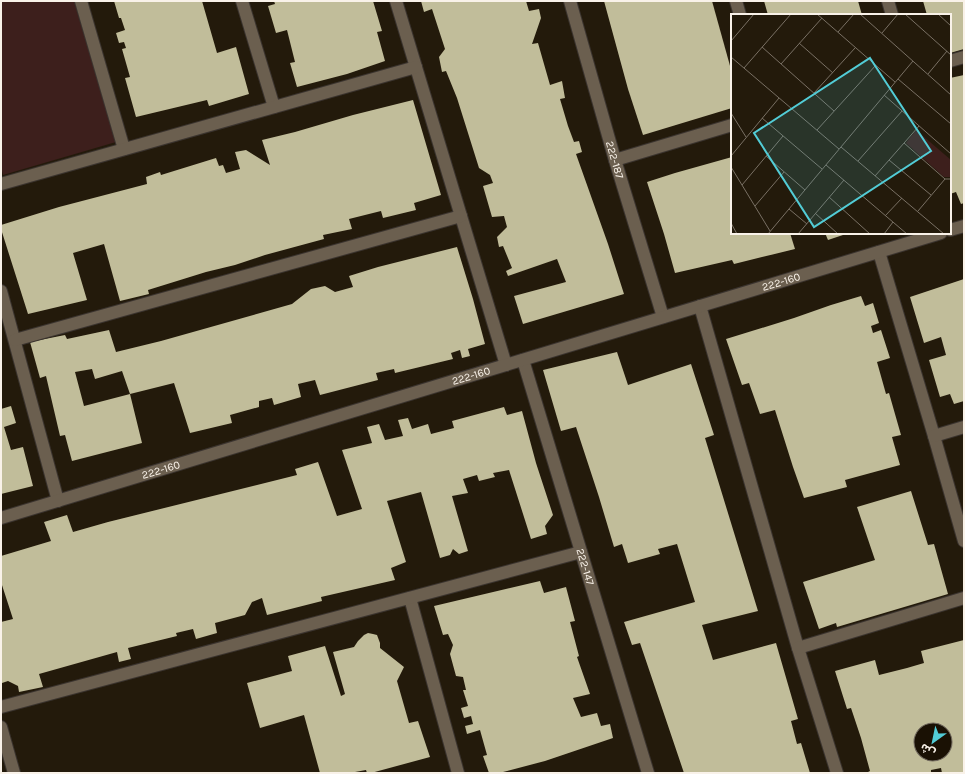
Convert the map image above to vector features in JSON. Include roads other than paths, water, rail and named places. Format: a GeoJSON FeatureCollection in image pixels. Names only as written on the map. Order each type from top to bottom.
{"type":"FeatureCollection","features":[{"type":"Feature","properties":{"kind":"street"},"geometry":{"type":"LineString","coordinates":[[81,1],[124,149]]}},
{"type":"Feature","properties":{"kind":"street"},"geometry":{"type":"LineString","coordinates":[[242,1],[274,107]]}},
{"type":"Feature","properties":{"kind":"street"},"geometry":{"type":"LineString","coordinates":[[396,1],[506,365]]}},
{"type":"Feature","properties":{"kind":"street","name":"222-187"},"geometry":{"type":"LineString","coordinates":[[570,1],[615,160],[663,318]]}},
{"type":"Feature","properties":{"kind":"street"},"geometry":{"type":"LineString","coordinates":[[736,1],[740,14]]}},
{"type":"Feature","properties":{"kind":"street"},"geometry":{"type":"LineString","coordinates":[[888,1],[892,14]]}},
{"type":"Feature","properties":{"kind":"street"},"geometry":{"type":"LineString","coordinates":[[951,61],[964,56]]}},
{"type":"Feature","properties":{"kind":"street"},"geometry":{"type":"LineString","coordinates":[[1,184],[416,67]]}},
{"type":"Feature","properties":{"kind":"street"},"geometry":{"type":"LineString","coordinates":[[615,160],[731,126]]}},
{"type":"Feature","properties":{"kind":"street"},"geometry":{"type":"LineString","coordinates":[[15,340],[461,216]]}},
{"type":"Feature","properties":{"kind":"street"},"geometry":{"type":"LineString","coordinates":[[951,230],[964,226]]}},
{"type":"Feature","properties":{"kind":"street","name":"222-160"},"geometry":{"type":"LineString","coordinates":[[1,518],[938,234]]}},
{"type":"Feature","properties":{"kind":"street"},"geometry":{"type":"LineString","coordinates":[[878,252],[964,541]]}},
{"type":"Feature","properties":{"kind":"street"},"geometry":{"type":"LineString","coordinates":[[1,291],[58,501]]}},
{"type":"Feature","properties":{"kind":"street"},"geometry":{"type":"LineString","coordinates":[[700,306],[798,648],[837,773]]}},
{"type":"Feature","properties":{"kind":"street","name":"222-147"},"geometry":{"type":"LineString","coordinates":[[523,360],[648,773]]}},
{"type":"Feature","properties":{"kind":"street"},"geometry":{"type":"LineString","coordinates":[[934,436],[964,427]]}},
{"type":"Feature","properties":{"kind":"street"},"geometry":{"type":"LineString","coordinates":[[1,707],[581,552]]}},
{"type":"Feature","properties":{"kind":"street"},"geometry":{"type":"LineString","coordinates":[[410,598],[458,773]]}},
{"type":"Feature","properties":{"kind":"street"},"geometry":{"type":"LineString","coordinates":[[798,648],[964,598]]}},
{"type":"Feature","properties":{"kind":"street"},"geometry":{"type":"LineString","coordinates":[[1,727],[14,773]]}}]}
